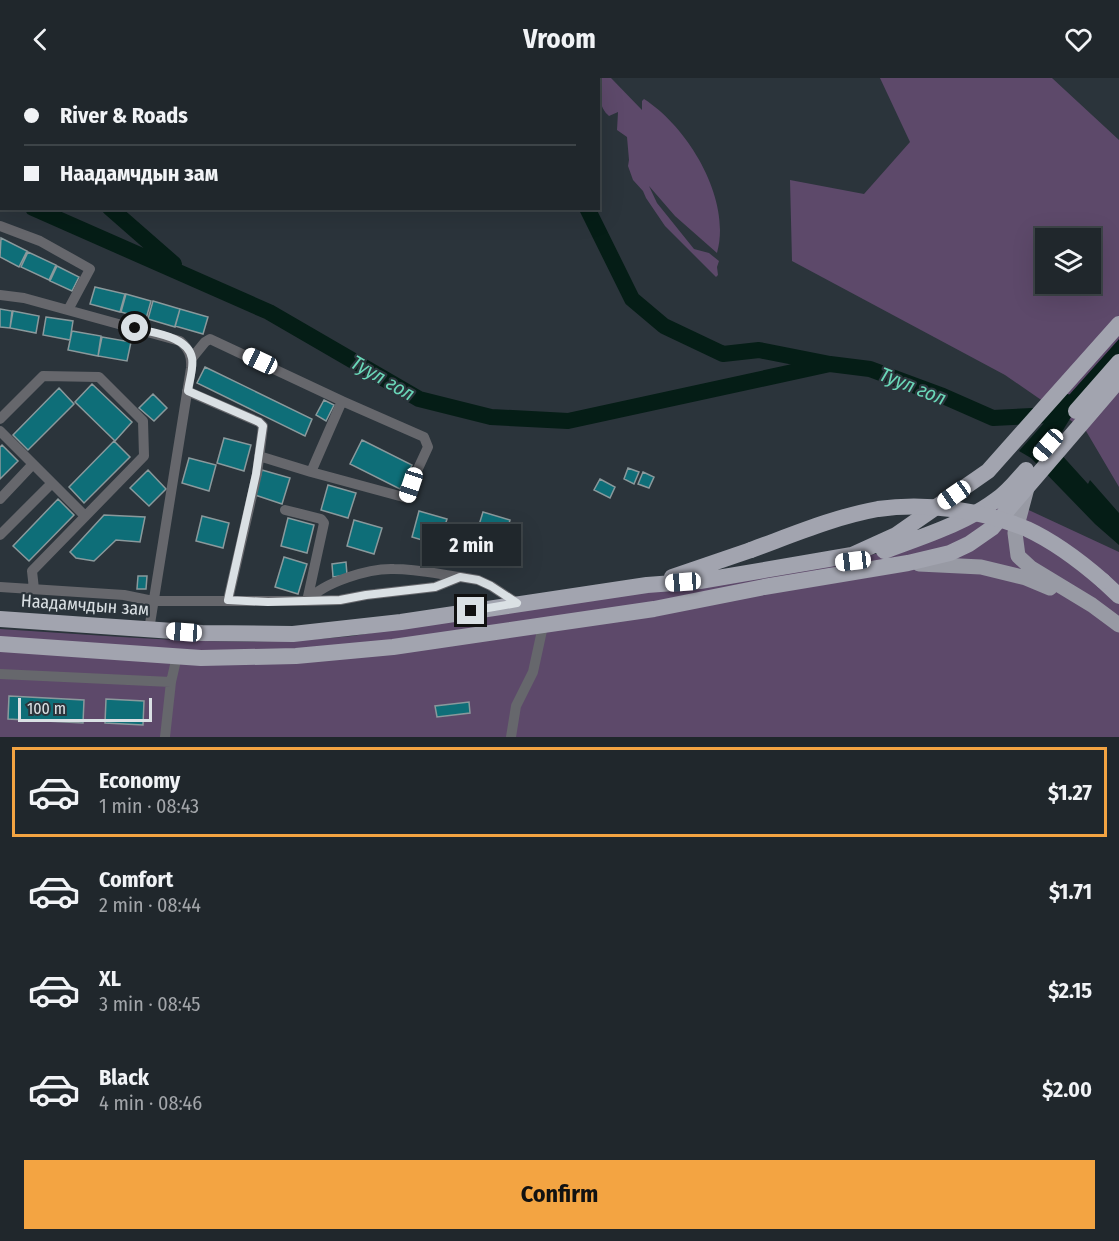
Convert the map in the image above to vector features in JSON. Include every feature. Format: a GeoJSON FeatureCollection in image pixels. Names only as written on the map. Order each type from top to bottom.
{"type":"FeatureCollection","features":[{"type":"Feature","properties":{"kind":"highway","name":"Наадамчдын зам"},"geometry":{"type":"LineString","coordinates":[[0,619],[202,633],[292,634],[401,622],[647,585],[700,581],[852,555],[896,535],[997,463],[1119,324]]}},
{"type":"Feature","properties":{"kind":"highway"},"geometry":{"type":"LineString","coordinates":[[0,644],[201,658],[296,656],[393,647],[654,609],[764,587],[908,563],[950,553],[969,544],[992,528],[1023,481],[1119,362]]}},
{"type":"Feature","properties":{"kind":"highway"},"geometry":{"type":"LineString","coordinates":[[761,572],[853,561],[871,556],[954,523],[987,506],[1023,481],[1119,380]]}},
{"type":"Feature","properties":{"kind":"highway"},"geometry":{"type":"LineString","coordinates":[[647,585],[751,550],[821,523],[879,509],[903,507],[947,509],[983,516],[1026,529],[1065,551],[1119,596]]}},
{"type":"Feature","properties":{"kind":"main road"},"geometry":{"type":"LineString","coordinates":[[1023,481],[1015,533],[1018,556],[1031,568],[1119,625]]}},
{"type":"Feature","properties":{"kind":"main road"},"geometry":{"type":"LineString","coordinates":[[908,563],[959,565],[1006,572],[1081,599]]}},
{"type":"Feature","properties":{"kind":"street"},"geometry":{"type":"LineString","coordinates":[[0,226],[40,241],[90,268],[68,310]]}},
{"type":"Feature","properties":{"kind":"street"},"geometry":{"type":"LineString","coordinates":[[0,295],[24,298],[180,341],[192,358]]}},
{"type":"Feature","properties":{"kind":"street"},"geometry":{"type":"LineString","coordinates":[[149,630],[192,358],[205,342],[210,339],[424,437],[428,447],[407,498],[259,456]]}},
{"type":"Feature","properties":{"kind":"street"},"geometry":{"type":"LineString","coordinates":[[0,419],[43,376],[99,378],[143,421],[144,456],[32,571],[34,589]]}},
{"type":"Feature","properties":{"kind":"street"},"geometry":{"type":"LineString","coordinates":[[188,391],[259,422],[263,426],[256,474],[228,600]]}},
{"type":"Feature","properties":{"kind":"street"},"geometry":{"type":"LineString","coordinates":[[311,472],[342,401]]}},
{"type":"Feature","properties":{"kind":"street"},"geometry":{"type":"LineString","coordinates":[[0,431],[85,516]]}},
{"type":"Feature","properties":{"kind":"street"},"geometry":{"type":"LineString","coordinates":[[0,499],[33,464]]}},
{"type":"Feature","properties":{"kind":"street"},"geometry":{"type":"LineString","coordinates":[[0,535],[52,483]]}},
{"type":"Feature","properties":{"kind":"street"},"geometry":{"type":"LineString","coordinates":[[285,510],[321,519],[324,523],[307,601]]}},
{"type":"Feature","properties":{"kind":"street"},"geometry":{"type":"LineString","coordinates":[[307,601],[321,588],[350,577],[391,569],[478,580],[517,603]]}},
{"type":"Feature","properties":{"kind":"street"},"geometry":{"type":"LineString","coordinates":[[0,587],[124,595],[153,601],[307,601],[340,600],[435,587],[460,577]]}},
{"type":"Feature","properties":{"kind":"street"},"geometry":{"type":"LineString","coordinates":[[511,737],[516,706],[533,672],[543,626]]}},
{"type":"Feature","properties":{"kind":"street"},"geometry":{"type":"LineString","coordinates":[[165,737],[171,682],[177,656]]}},
{"type":"Feature","properties":{"kind":"street"},"geometry":{"type":"LineString","coordinates":[[0,674],[171,682]]}},
{"type":"Feature","properties":{"kind":"shaded area"},"geometry":{"type":"Polygon","coordinates":[[[600,78],[611,78],[642,110],[644,99],[660,111],[690,146],[703,166],[718,210],[720,232],[717,253],[675,216],[649,186],[657,203],[694,249],[709,253],[719,261],[716,277],[665,226],[643,191],[633,180],[628,166],[627,137],[617,130],[618,112],[609,116],[600,100],[600,78]]]}},
{"type":"Feature","properties":{"kind":"shaded area"},"geometry":{"type":"Polygon","coordinates":[[[880,78],[1052,78],[1119,140],[1119,487],[1086,431],[1005,375],[792,261],[790,180],[864,194],[910,142],[880,78]]]}},
{"type":"Feature","properties":{"kind":"shaded area"},"geometry":{"type":"Polygon","coordinates":[[[1119,339],[1119,364],[1079,404],[1060,435],[1049,441],[1088,484],[1090,480],[1119,513],[1119,545],[1095,524],[1031,458],[1019,451],[1119,339]]]}},
{"type":"Feature","properties":{"kind":"shaded area"},"geometry":{"type":"Polygon","coordinates":[[[1005,499],[1119,552],[1119,737],[0,737],[0,629],[220,641],[308,640],[352,636],[894,551],[1005,499]]]}},
{"type":"Feature","properties":{"kind":"building"},"geometry":{"type":"Polygon","coordinates":[[[1,238],[27,251],[19,267],[0,257],[1,238]]]}},
{"type":"Feature","properties":{"kind":"building"},"geometry":{"type":"Polygon","coordinates":[[[28,252],[56,265],[49,280],[21,267],[28,252]]]}},
{"type":"Feature","properties":{"kind":"building"},"geometry":{"type":"Polygon","coordinates":[[[57,266],[79,277],[72,291],[50,281],[57,266]]]}},
{"type":"Feature","properties":{"kind":"building"},"geometry":{"type":"Polygon","coordinates":[[[95,287],[125,294],[120,312],[90,304],[95,287]]]}},
{"type":"Feature","properties":{"kind":"building"},"geometry":{"type":"Polygon","coordinates":[[[126,294],[151,301],[146,319],[121,312],[126,294]]]}},
{"type":"Feature","properties":{"kind":"building"},"geometry":{"type":"Polygon","coordinates":[[[153,301],[180,309],[175,327],[148,319],[153,301]]]}},
{"type":"Feature","properties":{"kind":"building"},"geometry":{"type":"Polygon","coordinates":[[[0,309],[12,311],[10,328],[0,327],[0,309]]]}},
{"type":"Feature","properties":{"kind":"building"},"geometry":{"type":"Polygon","coordinates":[[[180,309],[208,317],[203,334],[175,326],[180,309]]]}},
{"type":"Feature","properties":{"kind":"building"},"geometry":{"type":"Polygon","coordinates":[[[13,311],[39,316],[36,333],[10,328],[13,311]]]}},
{"type":"Feature","properties":{"kind":"building"},"geometry":{"type":"Polygon","coordinates":[[[46,317],[73,321],[70,340],[43,335],[46,317]]]}},
{"type":"Feature","properties":{"kind":"building"},"geometry":{"type":"Polygon","coordinates":[[[72,331],[101,336],[98,356],[68,350],[72,331]]]}},
{"type":"Feature","properties":{"kind":"building"},"geometry":{"type":"Polygon","coordinates":[[[102,337],[131,342],[127,361],[98,356],[102,337]]]}},
{"type":"Feature","properties":{"kind":"building"},"geometry":{"type":"Polygon","coordinates":[[[205,367],[312,419],[305,436],[197,383],[205,367]]]}},
{"type":"Feature","properties":{"kind":"building"},"geometry":{"type":"Polygon","coordinates":[[[92,384],[132,422],[115,441],[75,402],[92,384]]]}},
{"type":"Feature","properties":{"kind":"building"},"geometry":{"type":"Polygon","coordinates":[[[59,388],[74,404],[28,450],[13,435],[59,388]]]}},
{"type":"Feature","properties":{"kind":"building"},"geometry":{"type":"Polygon","coordinates":[[[153,394],[167,408],[154,421],[139,408],[153,394]]]}},
{"type":"Feature","properties":{"kind":"building"},"geometry":{"type":"Polygon","coordinates":[[[324,400],[334,405],[326,421],[316,415],[324,400]]]}},
{"type":"Feature","properties":{"kind":"building"},"geometry":{"type":"Polygon","coordinates":[[[224,438],[251,445],[244,471],[217,463],[224,438]]]}},
{"type":"Feature","properties":{"kind":"building"},"geometry":{"type":"Polygon","coordinates":[[[362,440],[412,465],[400,489],[350,464],[362,440]]]}},
{"type":"Feature","properties":{"kind":"building"},"geometry":{"type":"Polygon","coordinates":[[[114,441],[130,457],[84,503],[69,487],[114,441]]]}},
{"type":"Feature","properties":{"kind":"building"},"geometry":{"type":"Polygon","coordinates":[[[2,445],[18,461],[0,479],[0,447],[2,445]]]}},
{"type":"Feature","properties":{"kind":"building"},"geometry":{"type":"Polygon","coordinates":[[[189,458],[216,465],[209,491],[182,483],[189,458]]]}},
{"type":"Feature","properties":{"kind":"building"},"geometry":{"type":"Polygon","coordinates":[[[628,468],[639,472],[634,484],[624,479],[628,468]]]}},
{"type":"Feature","properties":{"kind":"building"},"geometry":{"type":"Polygon","coordinates":[[[148,470],[166,489],[149,506],[130,488],[148,470]]]}},
{"type":"Feature","properties":{"kind":"building"},"geometry":{"type":"Polygon","coordinates":[[[262,470],[290,478],[282,504],[255,495],[262,470]]]}},
{"type":"Feature","properties":{"kind":"building"},"geometry":{"type":"Polygon","coordinates":[[[643,472],[654,477],[649,488],[638,484],[643,472]]]}},
{"type":"Feature","properties":{"kind":"building"},"geometry":{"type":"Polygon","coordinates":[[[600,479],[615,487],[610,498],[594,490],[600,479]]]}},
{"type":"Feature","properties":{"kind":"building"},"geometry":{"type":"Polygon","coordinates":[[[328,485],[356,493],[348,518],[321,510],[328,485]]]}},
{"type":"Feature","properties":{"kind":"building"},"geometry":{"type":"Polygon","coordinates":[[[58,499],[74,515],[29,561],[13,546],[58,499]]]}},
{"type":"Feature","properties":{"kind":"building"},"geometry":{"type":"Polygon","coordinates":[[[419,511],[447,519],[439,545],[412,537],[419,511]]]}},
{"type":"Feature","properties":{"kind":"building"},"geometry":{"type":"Polygon","coordinates":[[[483,512],[510,520],[503,546],[475,538],[483,512]]]}},
{"type":"Feature","properties":{"kind":"building"},"geometry":{"type":"Polygon","coordinates":[[[104,515],[145,517],[140,542],[116,540],[94,561],[76,558],[70,552],[104,515]]]}},
{"type":"Feature","properties":{"kind":"building"},"geometry":{"type":"Polygon","coordinates":[[[202,516],[229,523],[223,548],[196,541],[202,516]]]}},
{"type":"Feature","properties":{"kind":"building"},"geometry":{"type":"Polygon","coordinates":[[[288,518],[314,525],[307,553],[281,546],[288,518]]]}},
{"type":"Feature","properties":{"kind":"building"},"geometry":{"type":"Polygon","coordinates":[[[354,520],[382,528],[374,554],[347,546],[354,520]]]}},
{"type":"Feature","properties":{"kind":"building"},"geometry":{"type":"Polygon","coordinates":[[[284,557],[307,564],[298,594],[275,587],[284,557]]]}},
{"type":"Feature","properties":{"kind":"building"},"geometry":{"type":"Polygon","coordinates":[[[346,562],[347,575],[333,577],[332,564],[346,562]]]}},
{"type":"Feature","properties":{"kind":"building"},"geometry":{"type":"Polygon","coordinates":[[[138,576],[147,576],[146,589],[137,589],[138,576]]]}},
{"type":"Feature","properties":{"kind":"building"},"geometry":{"type":"Polygon","coordinates":[[[9,696],[84,700],[83,723],[8,719],[9,696]]]}},
{"type":"Feature","properties":{"kind":"building"},"geometry":{"type":"Polygon","coordinates":[[[106,699],[144,701],[143,725],[105,723],[106,699]]]}},
{"type":"Feature","properties":{"kind":"building"},"geometry":{"type":"Polygon","coordinates":[[[469,702],[470,713],[437,717],[435,706],[469,702]]]}},
{"type":"Feature","properties":{"kind":"waterway","name":"Туул гол"},"geometry":{"type":"LineString","coordinates":[[38,210],[269,312],[419,399],[491,417],[568,421],[830,364]]}},
{"type":"Feature","properties":{"kind":"waterway"},"geometry":{"type":"LineString","coordinates":[[112,210],[174,264]]}},
{"type":"Feature","properties":{"kind":"waterway","name":"Туул гол"},"geometry":{"type":"LineString","coordinates":[[588,210],[632,299],[664,326],[723,354],[759,350],[830,364],[870,369],[943,396],[993,418],[1053,415],[1067,402]]}},
{"type":"Feature","properties":{"kind":"route"},"geometry":{"type":"LineString","coordinates":[[135,328],[180,341],[187,348],[192,358],[188,391],[259,422],[263,426],[256,474],[228,600],[268,602],[340,600],[435,587],[460,577],[478,580],[498,589],[517,603],[471,611]]}}]}
